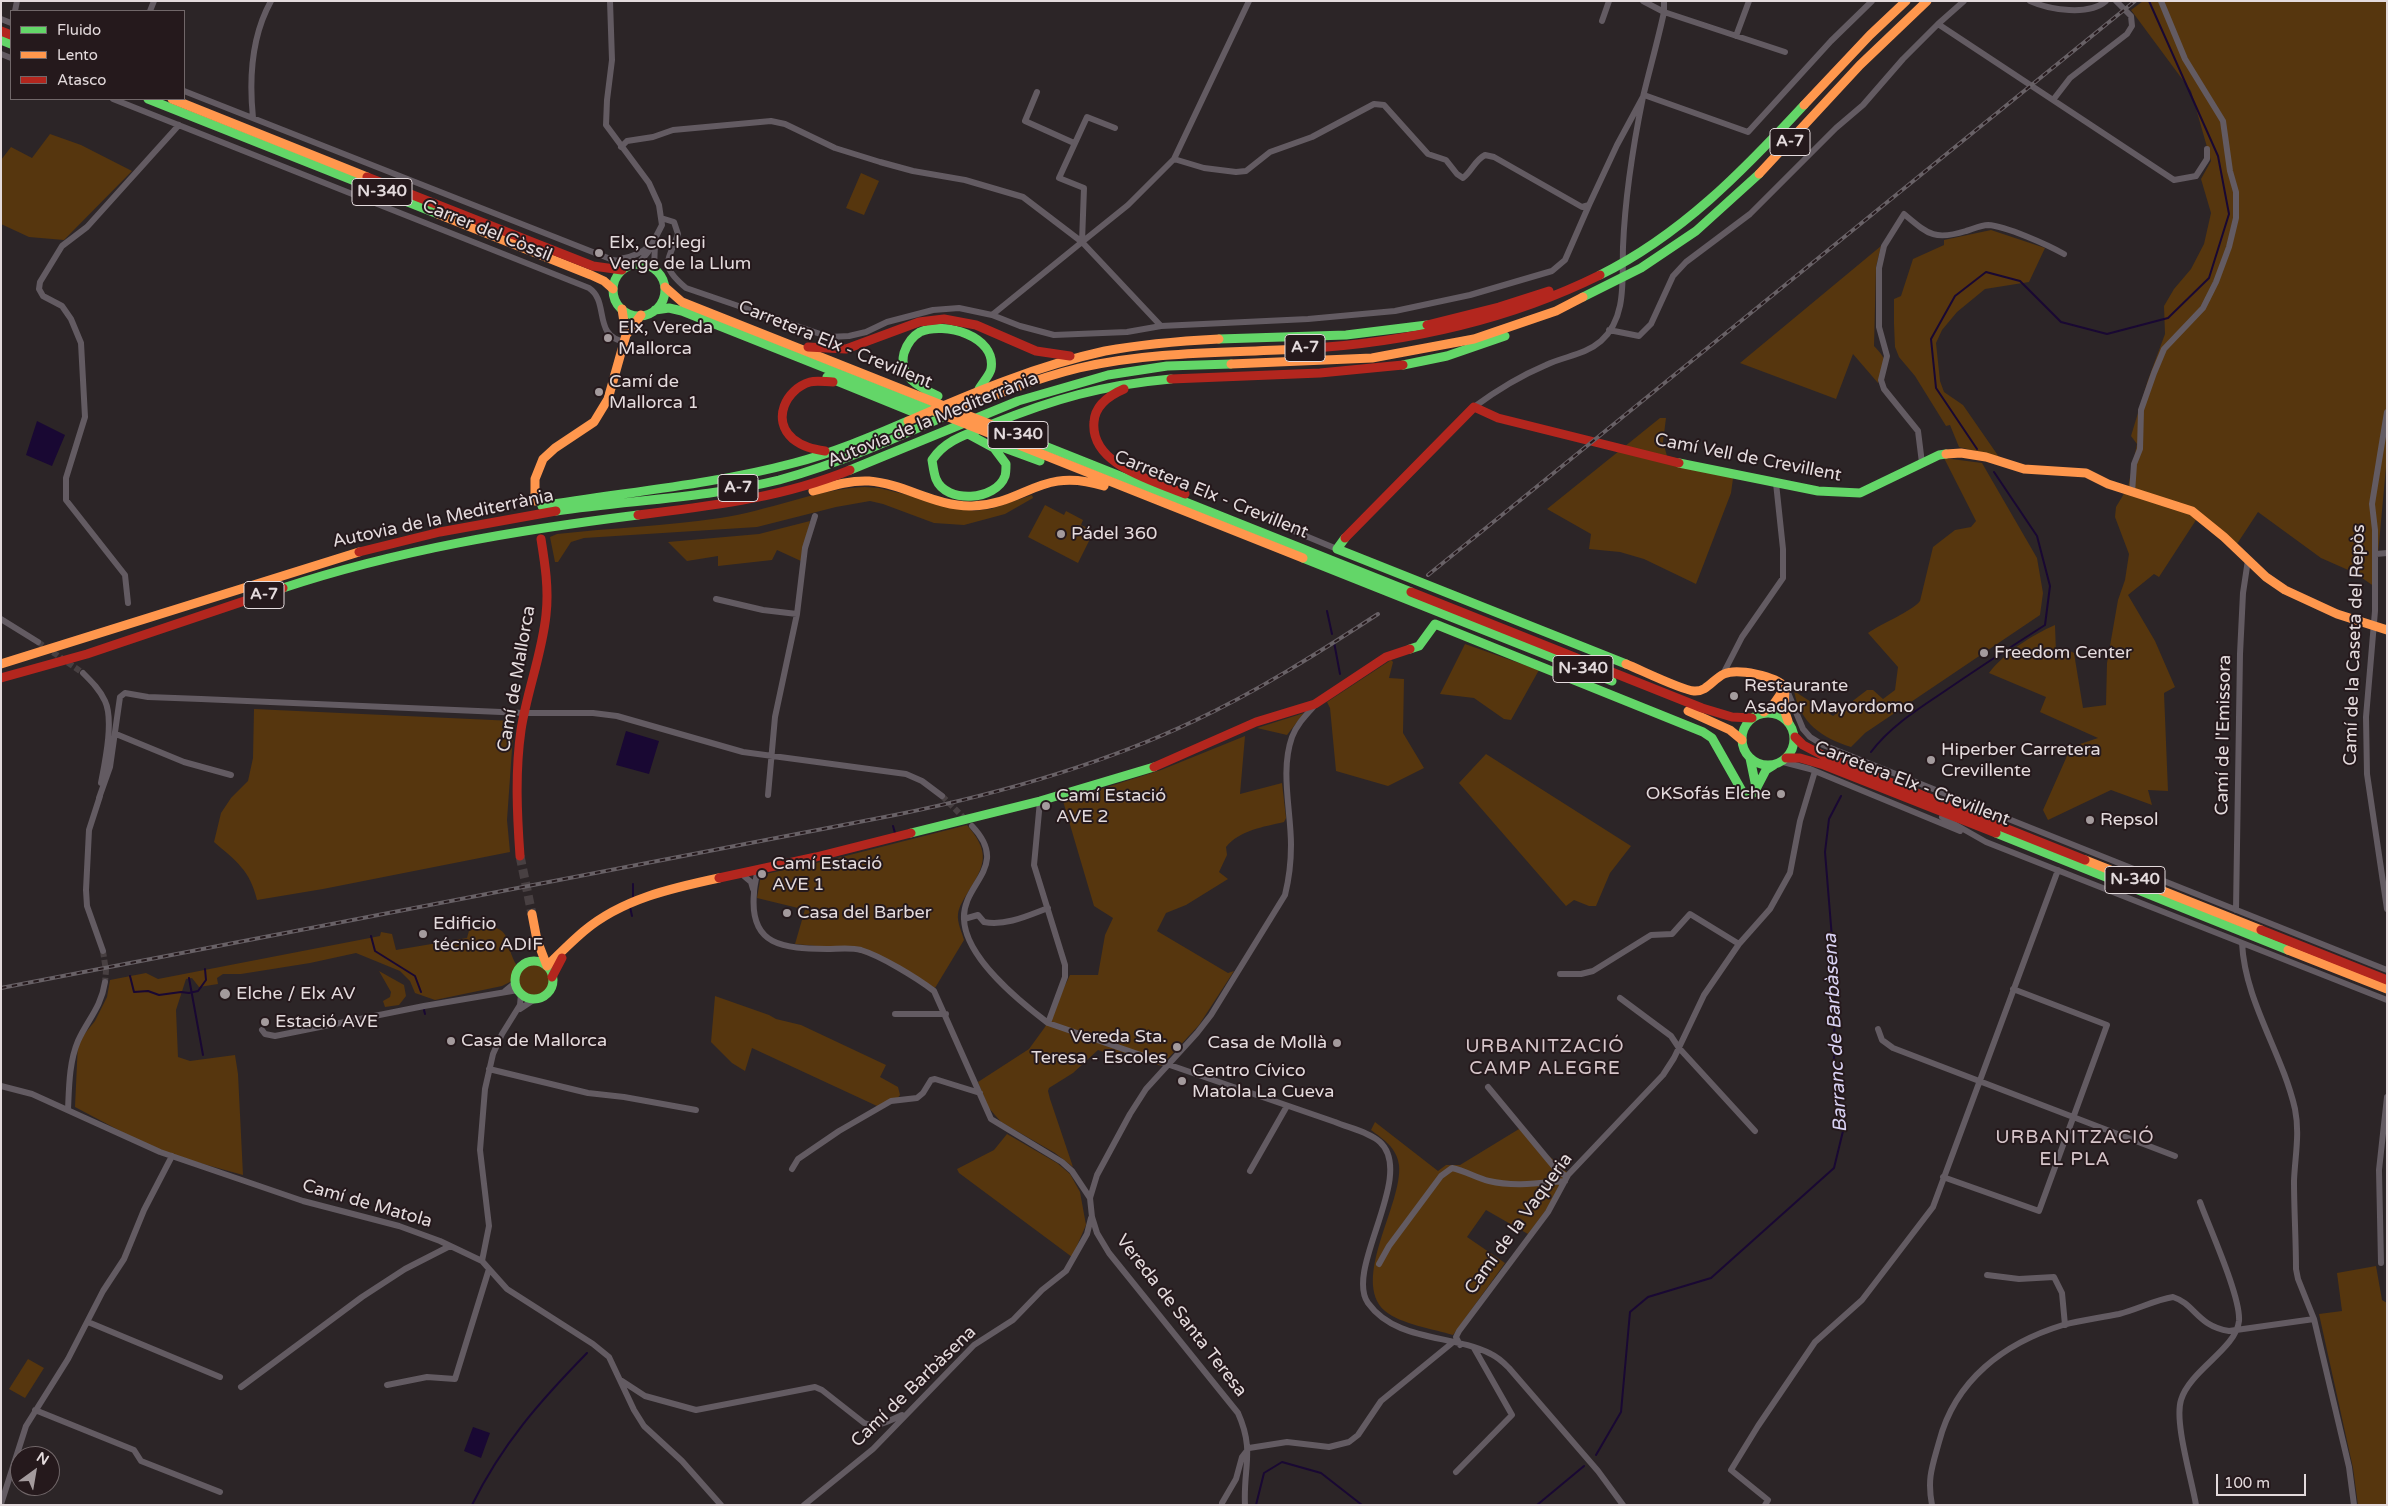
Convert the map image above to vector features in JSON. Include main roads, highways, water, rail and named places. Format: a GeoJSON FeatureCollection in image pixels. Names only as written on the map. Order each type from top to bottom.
{"type":"FeatureCollection","features":[{"type":"Feature","properties":{"kind":"main road","name":"Autovia de la Mediterrània"},"geometry":{"type":"LineString","coordinates":[[1,664],[86,641],[325,560],[549,508],[697,494],[778,480],[834,462],[986,399],[1073,369],[1123,359],[1204,352],[1337,347],[1402,340],[1442,333],[1518,312],[1596,277],[1642,252],[1731,184],[1867,38],[1906,1]]}},
{"type":"Feature","properties":{"kind":"main road","name":"Autovia de la Mediterrània"},"geometry":{"type":"LineString","coordinates":[[1,678],[87,654],[323,575],[467,540],[734,503],[784,493],[843,473],[936,436],[997,409],[1049,391],[1108,375],[1159,367],[1227,362],[1332,361],[1406,353],[1474,339],[1556,311],[1640,268],[1696,231],[1736,196],[1778,155],[1860,65],[1927,1]]}},
{"type":"Feature","properties":{"kind":"main road","name":"N-340"},"geometry":{"type":"LineString","coordinates":[[151,100],[590,275],[604,281],[613,289]]}},
{"type":"Feature","properties":{"kind":"main road","name":"N-340"},"geometry":{"type":"LineString","coordinates":[[175,100],[593,266],[622,270],[637,264],[654,268],[663,280],[665,287]]}},
{"type":"Feature","properties":{"kind":"main road"},"geometry":{"type":"LineString","coordinates":[[622,270],[617,275],[613,289],[617,304],[628,313],[641,316],[625,339]]}},
{"type":"Feature","properties":{"kind":"main road"},"geometry":{"type":"LineString","coordinates":[[549,508],[726,478],[794,463],[839,449],[974,392],[1044,367],[1084,356],[1126,347],[1189,339],[1346,335],[1415,327],[1485,312],[1596,277]]}},
{"type":"Feature","properties":{"kind":"main road"},"geometry":{"type":"LineString","coordinates":[[655,310],[661,304],[665,287]]}},
{"type":"Feature","properties":{"kind":"main road","name":"Carretera Elx - Crevillent"},"geometry":{"type":"LineString","coordinates":[[665,287],[682,302],[1374,578],[1702,708],[1732,718],[1752,718]]}},
{"type":"Feature","properties":{"kind":"main road","name":"Carretera Elx - Crevillent"},"geometry":{"type":"LineString","coordinates":[[655,310],[669,308],[707,322],[1699,715],[1730,730],[1742,740]]}},
{"type":"Feature","properties":{"kind":"main road"},"geometry":{"type":"LineString","coordinates":[[535,501],[535,479],[543,459],[555,448],[588,428],[602,411],[617,372],[625,339],[622,309]]}},
{"type":"Feature","properties":{"kind":"main road","name":"N-340"},"geometry":{"type":"LineString","coordinates":[[641,316],[655,310]]}},
{"type":"Feature","properties":{"kind":"main road"},"geometry":{"type":"LineString","coordinates":[[970,435],[998,451],[1006,464],[1004,479],[1000,486],[983,495],[962,496],[951,494],[941,488],[935,480],[932,465],[936,453],[942,446],[1011,416],[1054,401],[1104,388],[1143,382],[1215,375],[1345,371],[1406,364],[1486,343],[1528,326],[1556,311]]}},
{"type":"Feature","properties":{"kind":"main road"},"geometry":{"type":"LineString","coordinates":[[772,337],[820,349],[844,349],[922,321],[946,319],[973,324],[1028,350],[1048,355],[1084,356]]}},
{"type":"Feature","properties":{"kind":"main road"},"geometry":{"type":"LineString","coordinates":[[707,322],[856,390],[970,435],[1236,532]]}},
{"type":"Feature","properties":{"kind":"main road"},"geometry":{"type":"LineString","coordinates":[[974,392],[987,380],[992,362],[990,354],[982,343],[958,330],[942,328],[918,333],[909,339],[902,356],[902,366],[915,385],[1266,528],[1362,573]]}},
{"type":"Feature","properties":{"kind":"main road"},"geometry":{"type":"LineString","coordinates":[[839,449],[812,450],[800,446],[792,440],[784,425],[783,406],[791,392],[812,380],[834,383],[856,390]]}},
{"type":"Feature","properties":{"kind":"main road"},"geometry":{"type":"LineString","coordinates":[[1143,382],[1112,394],[1101,404],[1094,417],[1094,431],[1097,444],[1104,454],[1124,466],[1185,494]]}},
{"type":"Feature","properties":{"kind":"main road","name":"Camí Vell de Crevillent"},"geometry":{"type":"LineString","coordinates":[[1785,687],[1781,682],[1744,673],[1723,674],[1709,687],[1701,691],[1693,691],[1337,549],[1343,540],[1474,407],[1498,418],[1558,434],[1818,491],[1860,493],[1939,455],[1961,453],[1986,457],[2024,469],[2086,473],[2132,493],[2192,511],[2285,590],[2337,614],[2387,630]]}},
{"type":"Feature","properties":{"kind":"main road"},"geometry":{"type":"LineString","coordinates":[[784,493],[809,492],[854,481],[875,482],[949,504],[972,506],[990,504],[1054,480],[1088,481],[1116,489]]}},
{"type":"Feature","properties":{"kind":"main road","name":"Camí de Mallorca"},"geometry":{"type":"LineString","coordinates":[[520,856],[519,754],[524,713],[546,616],[547,583],[541,539]]}},
{"type":"Feature","properties":{"kind":"main road"},"geometry":{"type":"LineString","coordinates":[[547,966],[585,930],[625,905],[668,889],[757,871],[969,822],[1040,802],[1148,768],[1256,722],[1313,707],[1386,657],[1419,646],[1426,640],[1432,626],[1440,626],[1704,732],[1712,738],[1742,791],[1751,795],[1756,790],[1766,770],[1781,761],[1794,746],[1793,728],[1784,709],[1785,687]]}},
{"type":"Feature","properties":{"kind":"main road"},"geometry":{"type":"LineString","coordinates":[[1756,790],[1756,780],[1750,758],[1742,740],[1743,729],[1752,718],[1764,712],[1776,702],[1785,687]]}},
{"type":"Feature","properties":{"kind":"main road"},"geometry":{"type":"LineString","coordinates":[[1764,712],[1782,716],[1788,720]]}},
{"type":"Feature","properties":{"kind":"main road","name":"Carretera Elx - Crevillent"},"geometry":{"type":"LineString","coordinates":[[1795,737],[1812,750],[1884,780],[2387,980]]}},
{"type":"Feature","properties":{"kind":"main road","name":"N-340"},"geometry":{"type":"LineString","coordinates":[[1750,758],[1761,764],[1781,761]]}},
{"type":"Feature","properties":{"kind":"main road","name":"Carretera Elx - Crevillent"},"geometry":{"type":"LineString","coordinates":[[1781,761],[1811,760],[2387,989]]}},
{"type":"Feature","properties":{"kind":"main road"},"geometry":{"type":"LineString","coordinates":[[552,977],[565,954],[584,934],[622,909],[659,894],[744,876],[757,871]]}},
{"type":"Feature","properties":{"kind":"main road"},"geometry":{"type":"LineString","coordinates":[[532,914],[538,951],[533,962]]}},
{"type":"Feature","properties":{"kind":"main road"},"geometry":{"type":"LineString","coordinates":[[537,940],[552,977],[552,984],[548,993],[535,999],[518,988],[520,968],[533,962],[547,966]]}},
{"type":"Feature","properties":{"kind":"waterway","name":"Barranc de Barbàsena"},"geometry":{"type":"LineString","coordinates":[[1977,449],[1936,388],[1931,339],[1955,296],[1986,272],[2020,281],[2061,322],[2107,334],[2168,318],[2209,278],[2229,214],[2218,156],[2149,1]]}},
{"type":"Feature","properties":{"kind":"waterway","name":"Barranc de Barbàsena"},"geometry":{"type":"LineString","coordinates":[[1871,752],[1886,735],[1912,714],[1978,668],[2045,625],[2050,586],[2037,536],[1994,472]]}},
{"type":"Feature","properties":{"kind":"waterway"},"geometry":{"type":"LineString","coordinates":[[1327,611],[1332,634]]}},
{"type":"Feature","properties":{"kind":"waterway"},"geometry":{"type":"LineString","coordinates":[[1334,642],[1340,674]]}},
{"type":"Feature","properties":{"kind":"waterway","name":"Barranc de Barbàsena"},"geometry":{"type":"LineString","coordinates":[[1596,1455],[1621,1412],[1630,1312],[1648,1297],[1711,1278],[1834,1168],[1843,1131],[1834,1062],[1835,975],[1825,852],[1829,819],[1841,796]]}},
{"type":"Feature","properties":{"kind":"waterway"},"geometry":{"type":"LineString","coordinates":[[893,826],[895,833]]}},
{"type":"Feature","properties":{"kind":"waterway"},"geometry":{"type":"LineString","coordinates":[[633,884],[633,897]]}},
{"type":"Feature","properties":{"kind":"waterway"},"geometry":{"type":"LineString","coordinates":[[630,907],[632,916]]}},
{"type":"Feature","properties":{"kind":"waterway"},"geometry":{"type":"LineString","coordinates":[[371,936],[375,951],[415,976],[421,992]]}},
{"type":"Feature","properties":{"kind":"waterway"},"geometry":{"type":"LineString","coordinates":[[130,976],[134,992],[148,991],[159,995],[181,992],[189,993],[198,991],[206,980],[205,969]]}},
{"type":"Feature","properties":{"kind":"waterway"},"geometry":{"type":"LineString","coordinates":[[189,978],[203,1055]]}},
{"type":"Feature","properties":{"kind":"waterway"},"geometry":{"type":"LineString","coordinates":[[424,1010],[425,1014]]}},
{"type":"Feature","properties":{"kind":"waterway"},"geometry":{"type":"LineString","coordinates":[[472,1505],[496,1462],[523,1424],[553,1388],[587,1353]]}},
{"type":"Feature","properties":{"kind":"waterway","name":"Barranc de Barbàsena"},"geometry":{"type":"LineString","coordinates":[[1256,1505],[1264,1473],[1282,1462],[1321,1473],[1362,1505]]}},
{"type":"Feature","properties":{"kind":"waterway","name":"Barranc de Barbàsena"},"geometry":{"type":"LineString","coordinates":[[1537,1505],[1584,1466]]}},
{"type":"Feature","properties":{"kind":"tunnel"},"geometry":{"type":"LineString","coordinates":[[38,642],[83,673]]}},
{"type":"Feature","properties":{"kind":"tunnel"},"geometry":{"type":"LineString","coordinates":[[942,796],[968,822]]}},
{"type":"Feature","properties":{"kind":"tunnel"},"geometry":{"type":"LineString","coordinates":[[520,856],[532,914]]}},
{"type":"Feature","properties":{"kind":"tunnel"},"geometry":{"type":"LineString","coordinates":[[103,951],[106,971],[105,982]]}},
{"type":"Feature","properties":{"kind":"railway"},"geometry":{"type":"LineString","coordinates":[[1428,575],[2135,1]]}},
{"type":"Feature","properties":{"kind":"railway"},"geometry":{"type":"LineString","coordinates":[[1,988],[895,815],[1010,788],[1122,752],[1194,721],[1265,684],[1378,614]]}},
{"type":"Feature","properties":{"kind":"place","name":"Elx, Col·legi Verge de la Llum"},"geometry":{"type":"Point","coordinates":[599,253]}},
{"type":"Feature","properties":{"kind":"place","name":"Elx, Vereda Mallorca"},"geometry":{"type":"Point","coordinates":[608,338]}},
{"type":"Feature","properties":{"kind":"place","name":"Camí de Mallorca 1"},"geometry":{"type":"Point","coordinates":[599,392]}},
{"type":"Feature","properties":{"kind":"place","name":"Pádel 360"},"geometry":{"type":"Point","coordinates":[1061,534]}},
{"type":"Feature","properties":{"kind":"place","name":"Freedom Center"},"geometry":{"type":"Point","coordinates":[1984,653]}},
{"type":"Feature","properties":{"kind":"place","name":"Restaurante Asador Mayordomo"},"geometry":{"type":"Point","coordinates":[1734,696]}},
{"type":"Feature","properties":{"kind":"place","name":"Hiperber Carretera Crevillente"},"geometry":{"type":"Point","coordinates":[1931,760]}},
{"type":"Feature","properties":{"kind":"place","name":"OKSofás Elche"},"geometry":{"type":"Point","coordinates":[1781,794]}},
{"type":"Feature","properties":{"kind":"place","name":"Camí Estació AVE 2"},"geometry":{"type":"Point","coordinates":[1046,806]}},
{"type":"Feature","properties":{"kind":"place","name":"Repsol"},"geometry":{"type":"Point","coordinates":[2090,820]}},
{"type":"Feature","properties":{"kind":"place","name":"Camí Estació AVE 1"},"geometry":{"type":"Point","coordinates":[762,874]}},
{"type":"Feature","properties":{"kind":"place","name":"Casa del Barber"},"geometry":{"type":"Point","coordinates":[787,913]}},
{"type":"Feature","properties":{"kind":"place","name":"Edificio técnico ADIF"},"geometry":{"type":"Point","coordinates":[423,934]}},
{"type":"Feature","properties":{"kind":"place","name":"Elche / Elx AV"},"geometry":{"type":"Point","coordinates":[225,994]}},
{"type":"Feature","properties":{"kind":"place","name":"Estació AVE"},"geometry":{"type":"Point","coordinates":[265,1022]}},
{"type":"Feature","properties":{"kind":"place","name":"Casa de Mallorca"},"geometry":{"type":"Point","coordinates":[451,1041]}},
{"type":"Feature","properties":{"kind":"place","name":"Casa de Mollà"},"geometry":{"type":"Point","coordinates":[1337,1043]}},
{"type":"Feature","properties":{"kind":"place","name":"Vereda Sta. Teresa - Escoles"},"geometry":{"type":"Point","coordinates":[1177,1047]}},
{"type":"Feature","properties":{"kind":"place","name":"Centro Cívico Matola La Cueva"},"geometry":{"type":"Point","coordinates":[1182,1081]}},
{"type":"Feature","properties":{"kind":"district","name":"URBANITZACIÓ CAMP ALEGRE"},"geometry":{"type":"Point","coordinates":[1545,1058]}},
{"type":"Feature","properties":{"kind":"district","name":"URBANITZACIÓ EL PLA"},"geometry":{"type":"Point","coordinates":[2075,1149]}}]}
